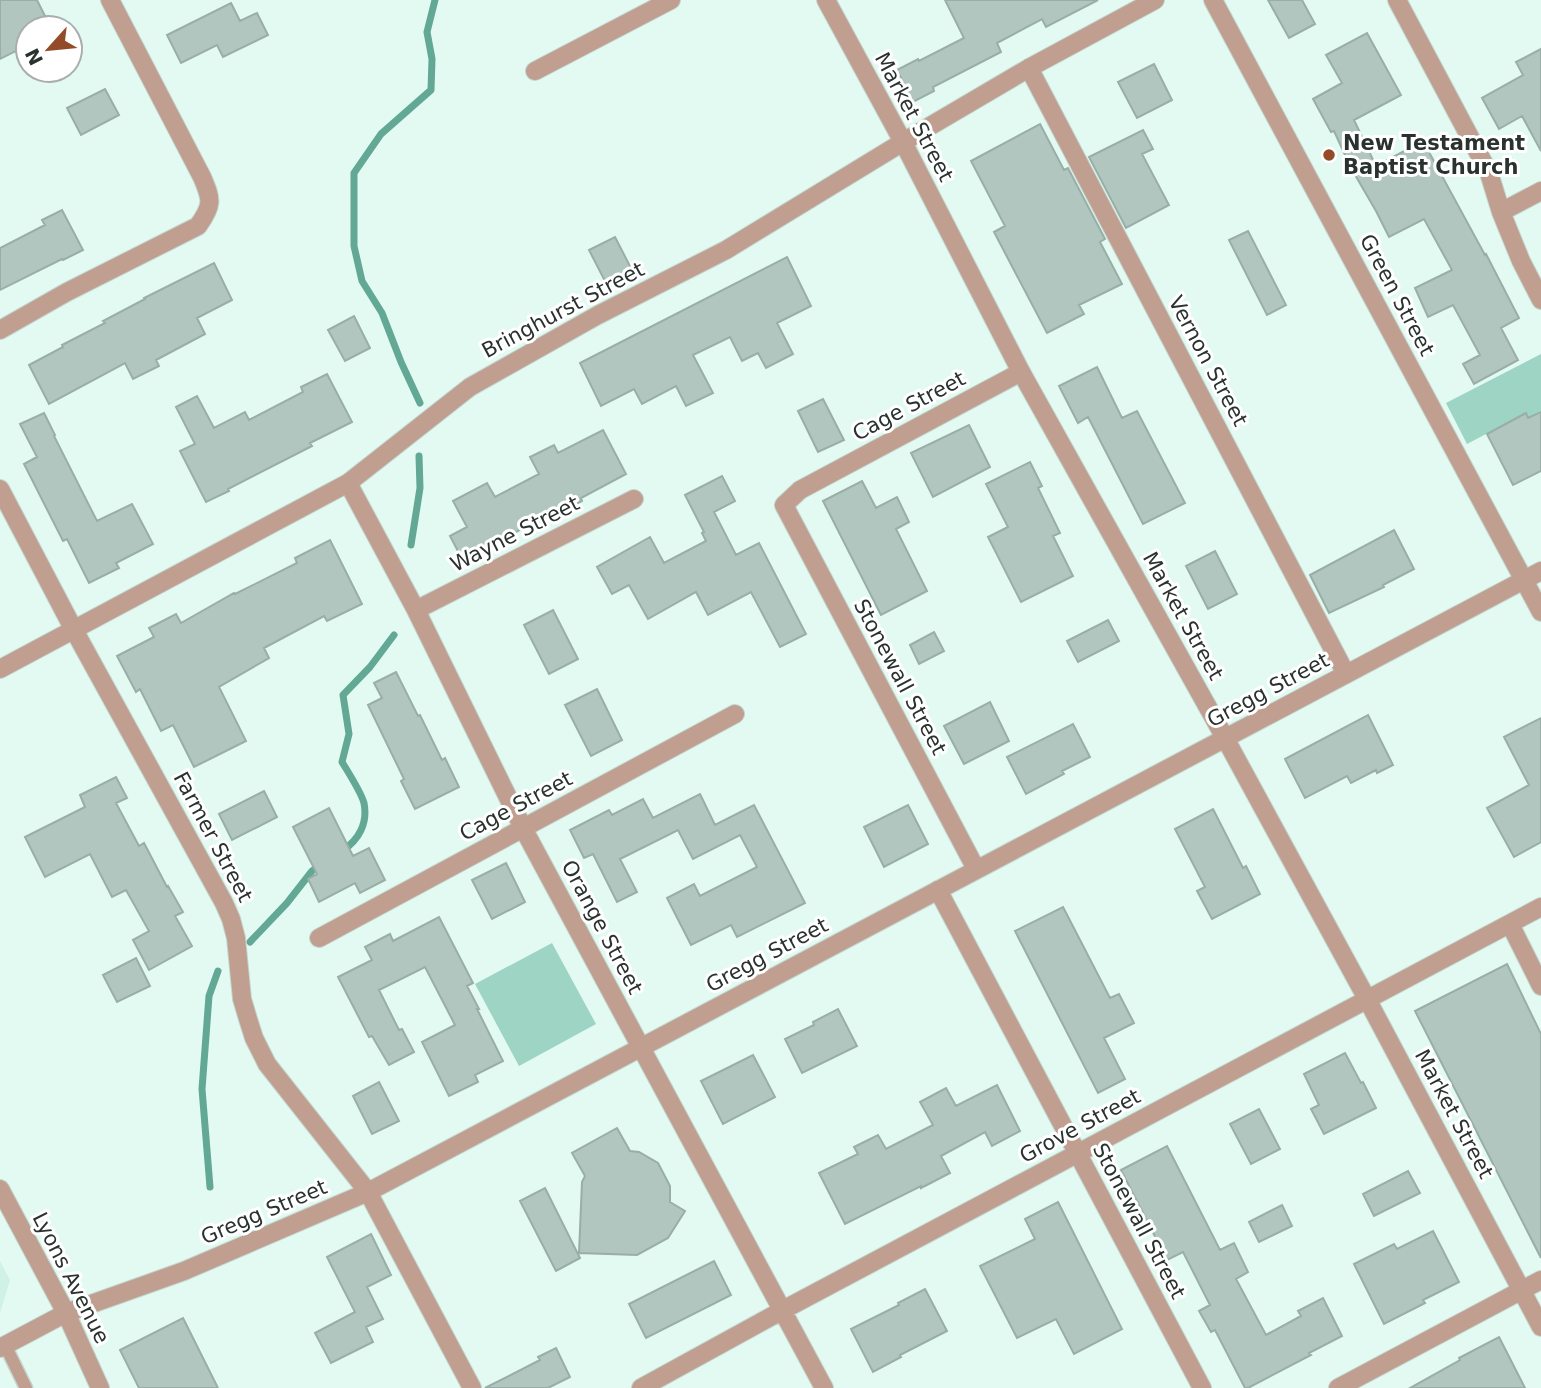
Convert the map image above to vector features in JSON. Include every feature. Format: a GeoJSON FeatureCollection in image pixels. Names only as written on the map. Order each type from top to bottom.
{"type":"FeatureCollection","features":[{"type":"Feature","properties":{"kind":"street"},"geometry":{"type":"LineString","coordinates":[[0,330],[67,292],[198,226],[208,211],[210,195],[202,177],[110,0]]}},
{"type":"Feature","properties":{"kind":"street"},"geometry":{"type":"LineString","coordinates":[[535,71],[671,0]]}},
{"type":"Feature","properties":{"kind":"street","name":"Market Street"},"geometry":{"type":"LineString","coordinates":[[826,0],[903,142],[1021,372],[1225,738],[1541,1327]]}},
{"type":"Feature","properties":{"kind":"street","name":"Bringhurst Street"},"geometry":{"type":"LineString","coordinates":[[0,669],[348,483],[470,387],[598,315],[726,250],[1029,68],[1155,0]]}},
{"type":"Feature","properties":{"kind":"street","name":"Green Street"},"geometry":{"type":"LineString","coordinates":[[1213,0],[1541,612]]}},
{"type":"Feature","properties":{"kind":"street"},"geometry":{"type":"LineString","coordinates":[[1397,0],[1489,173],[1521,261],[1541,300]]}},
{"type":"Feature","properties":{"kind":"street","name":"Vernon Street"},"geometry":{"type":"LineString","coordinates":[[1029,68],[1346,674]]}},
{"type":"Feature","properties":{"kind":"street"},"geometry":{"type":"LineString","coordinates":[[1501,212],[1541,191]]}},
{"type":"Feature","properties":{"kind":"street","name":"Cage Street"},"geometry":{"type":"LineString","coordinates":[[784,505],[800,490],[1021,372]]}},
{"type":"Feature","properties":{"kind":"street","name":"Orange Street"},"geometry":{"type":"LineString","coordinates":[[348,483],[416,610],[523,828],[824,1388]]}},
{"type":"Feature","properties":{"kind":"street","name":"Farmer Street"},"geometry":{"type":"LineString","coordinates":[[0,489],[224,903],[236,938],[242,999],[254,1038],[267,1064],[368,1192],[472,1388]]}},
{"type":"Feature","properties":{"kind":"street","name":"Wayne Street"},"geometry":{"type":"LineString","coordinates":[[416,610],[634,499]]}},
{"type":"Feature","properties":{"kind":"street","name":"Stonewall Street"},"geometry":{"type":"LineString","coordinates":[[784,505],[976,869]]}},
{"type":"Feature","properties":{"kind":"street","name":"Gregg Street"},"geometry":{"type":"LineString","coordinates":[[2,1346],[66,1313],[184,1271],[368,1192],[1541,571]]}},
{"type":"Feature","properties":{"kind":"street","name":"Cage Street"},"geometry":{"type":"LineString","coordinates":[[319,938],[735,714]]}},
{"type":"Feature","properties":{"kind":"street","name":"Stonewall Street"},"geometry":{"type":"LineString","coordinates":[[938,890],[1202,1388]]}},
{"type":"Feature","properties":{"kind":"street","name":"Grove Street"},"geometry":{"type":"LineString","coordinates":[[641,1388],[1541,907]]}},
{"type":"Feature","properties":{"kind":"street"},"geometry":{"type":"LineString","coordinates":[[1510,924],[1541,986]]}},
{"type":"Feature","properties":{"kind":"street","name":"Lyons Avenue"},"geometry":{"type":"LineString","coordinates":[[0,1189],[66,1313],[100,1388]]}},
{"type":"Feature","properties":{"kind":"street"},"geometry":{"type":"LineString","coordinates":[[1338,1388],[1541,1280]]}},
{"type":"Feature","properties":{"kind":"lane"},"geometry":{"type":"LineString","coordinates":[[2,1346],[26,1388]]}},
{"type":"Feature","properties":{"kind":"shaded area"},"geometry":{"type":"Polygon","coordinates":[[[1541,354],[1541,412],[1528,418],[1526,413],[1467,444],[1446,403],[1541,354]]]}},
{"type":"Feature","properties":{"kind":"shaded area"},"geometry":{"type":"Polygon","coordinates":[[[552,943],[596,1024],[519,1066],[475,984],[552,943]]]}},
{"type":"Feature","properties":{"kind":"shaded area"},"geometry":{"type":"Polygon","coordinates":[[[0,1261],[10,1280],[0,1313],[0,1261]]]}},
{"type":"Feature","properties":{"kind":"building"},"geometry":{"type":"Polygon","coordinates":[[[0,0],[37,0],[44,14],[14,14],[14,52],[0,59],[0,0]]]}},
{"type":"Feature","properties":{"kind":"building"},"geometry":{"type":"Polygon","coordinates":[[[945,0],[1098,0],[1046,27],[1042,19],[997,43],[1001,52],[933,87],[934,91],[913,102],[897,70],[964,38],[945,0]]]}},
{"type":"Feature","properties":{"kind":"building"},"geometry":{"type":"Polygon","coordinates":[[[1268,0],[1302,0],[1315,24],[1289,38],[1268,0]]]}},
{"type":"Feature","properties":{"kind":"building"},"geometry":{"type":"Polygon","coordinates":[[[231,3],[240,21],[257,13],[268,35],[223,57],[217,45],[181,63],[167,35],[231,3]]]}},
{"type":"Feature","properties":{"kind":"building"},"geometry":{"type":"Polygon","coordinates":[[[1367,33],[1401,95],[1354,120],[1376,166],[1423,141],[1519,318],[1501,328],[1518,360],[1474,384],[1463,364],[1480,355],[1453,305],[1428,317],[1415,288],[1452,270],[1424,219],[1389,237],[1334,131],[1331,132],[1313,99],[1342,83],[1326,55],[1367,33]]]}},
{"type":"Feature","properties":{"kind":"building"},"geometry":{"type":"Polygon","coordinates":[[[1541,49],[1541,151],[1522,116],[1499,129],[1482,98],[1523,75],[1516,62],[1541,49]]]}},
{"type":"Feature","properties":{"kind":"building"},"geometry":{"type":"Polygon","coordinates":[[[1154,64],[1172,100],[1137,118],[1118,82],[1154,64]]]}},
{"type":"Feature","properties":{"kind":"building"},"geometry":{"type":"Polygon","coordinates":[[[105,89],[119,115],[81,135],[67,108],[105,89]]]}},
{"type":"Feature","properties":{"kind":"building"},"geometry":{"type":"Polygon","coordinates":[[[1040,124],[1064,170],[1068,168],[1105,239],[1100,242],[1122,284],[1079,305],[1084,314],[1047,333],[994,232],[1005,226],[971,161],[1040,124]]]}},
{"type":"Feature","properties":{"kind":"building"},"geometry":{"type":"Polygon","coordinates":[[[1143,130],[1153,149],[1142,154],[1169,205],[1126,228],[1089,157],[1143,130]]]}},
{"type":"Feature","properties":{"kind":"building"},"geometry":{"type":"Polygon","coordinates":[[[62,210],[83,250],[0,290],[0,248],[45,225],[42,220],[62,210]]]}},
{"type":"Feature","properties":{"kind":"building"},"geometry":{"type":"Polygon","coordinates":[[[1248,231],[1286,305],[1267,315],[1229,240],[1248,231]]]}},
{"type":"Feature","properties":{"kind":"building"},"geometry":{"type":"Polygon","coordinates":[[[615,237],[634,274],[608,287],[589,250],[615,237]]]}},
{"type":"Feature","properties":{"kind":"building"},"geometry":{"type":"Polygon","coordinates":[[[787,257],[811,306],[777,323],[793,354],[766,368],[758,353],[742,361],[730,337],[693,355],[713,393],[686,406],[676,386],[642,404],[634,389],[601,406],[580,363],[787,257]]]}},
{"type":"Feature","properties":{"kind":"building"},"geometry":{"type":"Polygon","coordinates":[[[214,263],[232,300],[197,318],[205,334],[156,360],[159,366],[133,379],[125,363],[49,404],[29,365],[144,298],[214,263]]]}},
{"type":"Feature","properties":{"kind":"building"},"geometry":{"type":"Polygon","coordinates":[[[354,316],[370,348],[345,361],[328,330],[354,316]]]}},
{"type":"Feature","properties":{"kind":"building"},"geometry":{"type":"Polygon","coordinates":[[[1097,367],[1122,418],[1137,411],[1185,503],[1143,524],[1088,417],[1078,423],[1059,386],[1097,367]]]}},
{"type":"Feature","properties":{"kind":"building"},"geometry":{"type":"Polygon","coordinates":[[[327,374],[352,422],[206,502],[180,451],[195,444],[176,407],[197,396],[214,428],[245,412],[249,420],[303,392],[301,387],[327,374]]]}},
{"type":"Feature","properties":{"kind":"building"},"geometry":{"type":"Polygon","coordinates":[[[823,399],[844,440],[818,452],[798,411],[823,399]]]}},
{"type":"Feature","properties":{"kind":"building"},"geometry":{"type":"Polygon","coordinates":[[[1541,412],[1541,471],[1513,485],[1487,434],[1526,413],[1528,418],[1541,412]]]}},
{"type":"Feature","properties":{"kind":"building"},"geometry":{"type":"Polygon","coordinates":[[[44,413],[97,521],[132,504],[153,544],[116,563],[119,568],[89,583],[67,539],[63,541],[24,464],[37,457],[20,424],[44,413]]]}},
{"type":"Feature","properties":{"kind":"building"},"geometry":{"type":"Polygon","coordinates":[[[969,425],[990,467],[933,497],[911,453],[969,425]]]}},
{"type":"Feature","properties":{"kind":"building"},"geometry":{"type":"Polygon","coordinates":[[[603,430],[626,474],[581,498],[582,501],[528,528],[527,526],[463,561],[450,536],[467,527],[453,501],[487,483],[495,497],[539,474],[530,457],[554,445],[558,453],[603,430]]]}},
{"type":"Feature","properties":{"kind":"building"},"geometry":{"type":"Polygon","coordinates":[[[1030,462],[1042,486],[1038,488],[1060,533],[1053,536],[1073,576],[1021,602],[988,537],[1008,527],[986,484],[1030,462]]]}},
{"type":"Feature","properties":{"kind":"building"},"geometry":{"type":"Polygon","coordinates":[[[722,476],[735,501],[714,512],[736,555],[759,543],[806,634],[780,647],[751,592],[708,615],[696,592],[648,619],[629,585],[612,594],[597,567],[650,537],[664,563],[706,541],[685,495],[722,476]]]}},
{"type":"Feature","properties":{"kind":"building"},"geometry":{"type":"Polygon","coordinates":[[[862,481],[876,508],[897,497],[909,522],[896,529],[927,591],[881,615],[823,501],[862,481]]]}},
{"type":"Feature","properties":{"kind":"building"},"geometry":{"type":"Polygon","coordinates":[[[1394,530],[1414,569],[1383,585],[1384,587],[1329,613],[1310,575],[1394,530]]]}},
{"type":"Feature","properties":{"kind":"building"},"geometry":{"type":"Polygon","coordinates":[[[330,540],[362,604],[327,621],[324,616],[264,648],[269,658],[219,687],[246,741],[194,767],[173,725],[161,731],[140,689],[136,692],[117,656],[154,637],[149,628],[176,614],[181,623],[234,593],[297,563],[295,558],[330,540]]]}},
{"type":"Feature","properties":{"kind":"building"},"geometry":{"type":"Polygon","coordinates":[[[1215,551],[1237,594],[1208,609],[1186,566],[1215,551]]]}},
{"type":"Feature","properties":{"kind":"building"},"geometry":{"type":"Polygon","coordinates":[[[553,610],[578,659],[549,674],[524,625],[553,610]]]}},
{"type":"Feature","properties":{"kind":"building"},"geometry":{"type":"Polygon","coordinates":[[[1108,620],[1119,641],[1078,662],[1067,641],[1108,620]]]}},
{"type":"Feature","properties":{"kind":"building"},"geometry":{"type":"Polygon","coordinates":[[[934,632],[944,651],[919,664],[910,645],[934,632]]]}},
{"type":"Feature","properties":{"kind":"building"},"geometry":{"type":"Polygon","coordinates":[[[396,672],[459,787],[415,809],[401,781],[404,779],[368,705],[382,698],[374,683],[396,672]]]}},
{"type":"Feature","properties":{"kind":"building"},"geometry":{"type":"Polygon","coordinates":[[[597,689],[622,740],[591,756],[565,705],[597,689]]]}},
{"type":"Feature","properties":{"kind":"building"},"geometry":{"type":"Polygon","coordinates":[[[990,702],[1009,741],[964,764],[944,726],[990,702]]]}},
{"type":"Feature","properties":{"kind":"building"},"geometry":{"type":"Polygon","coordinates":[[[1368,715],[1393,765],[1377,773],[1376,770],[1351,783],[1347,776],[1305,798],[1285,759],[1368,715]]]}},
{"type":"Feature","properties":{"kind":"building"},"geometry":{"type":"Polygon","coordinates":[[[1541,718],[1541,842],[1514,857],[1487,808],[1529,785],[1504,737],[1541,718]]]}},
{"type":"Feature","properties":{"kind":"building"},"geometry":{"type":"Polygon","coordinates":[[[1073,724],[1090,757],[1026,794],[1007,757],[1073,724]]]}},
{"type":"Feature","properties":{"kind":"building"},"geometry":{"type":"Polygon","coordinates":[[[116,777],[127,798],[116,803],[139,846],[144,843],[183,912],[175,916],[192,946],[149,970],[133,940],[149,931],[126,890],[112,897],[90,854],[45,877],[25,837],[85,807],[80,795],[116,777]]]}},
{"type":"Feature","properties":{"kind":"building"},"geometry":{"type":"Polygon","coordinates":[[[264,791],[277,817],[232,840],[219,814],[264,791]]]}},
{"type":"Feature","properties":{"kind":"building"},"geometry":{"type":"Polygon","coordinates":[[[700,794],[715,825],[754,805],[805,903],[737,937],[731,925],[691,945],[667,898],[694,884],[700,896],[757,867],[740,835],[693,859],[678,830],[620,859],[637,892],[617,902],[593,854],[584,858],[570,830],[609,810],[612,815],[643,799],[653,818],[700,794]]]}},
{"type":"Feature","properties":{"kind":"building"},"geometry":{"type":"Polygon","coordinates":[[[908,805],[928,844],[884,867],[864,827],[908,805]]]}},
{"type":"Feature","properties":{"kind":"building"},"geometry":{"type":"Polygon","coordinates":[[[329,808],[353,856],[369,848],[385,880],[360,893],[355,883],[319,902],[308,879],[317,874],[293,827],[329,808]]]}},
{"type":"Feature","properties":{"kind":"building"},"geometry":{"type":"Polygon","coordinates":[[[1213,809],[1243,868],[1246,866],[1260,894],[1212,919],[1197,891],[1205,887],[1175,829],[1213,809]]]}},
{"type":"Feature","properties":{"kind":"building"},"geometry":{"type":"Polygon","coordinates":[[[506,863],[525,902],[492,919],[472,880],[506,863]]]}},
{"type":"Feature","properties":{"kind":"building"},"geometry":{"type":"Polygon","coordinates":[[[1063,907],[1110,998],[1119,994],[1134,1023],[1104,1038],[1125,1079],[1098,1093],[1015,931],[1063,907]]]}},
{"type":"Feature","properties":{"kind":"building"},"geometry":{"type":"Polygon","coordinates":[[[439,917],[473,983],[467,986],[503,1061],[475,1075],[478,1082],[449,1096],[422,1042],[455,1025],[425,967],[379,990],[399,1030],[402,1029],[414,1052],[389,1065],[372,1036],[369,1037],[338,977],[372,960],[365,947],[390,934],[393,941],[439,917]]]}},
{"type":"Feature","properties":{"kind":"building"},"geometry":{"type":"Polygon","coordinates":[[[136,958],[150,986],[117,1002],[103,975],[136,958]]]}},
{"type":"Feature","properties":{"kind":"building"},"geometry":{"type":"Polygon","coordinates":[[[1507,964],[1541,1034],[1541,1258],[1415,1011],[1507,964]]]}},
{"type":"Feature","properties":{"kind":"building"},"geometry":{"type":"Polygon","coordinates":[[[838,1009],[857,1046],[802,1073],[785,1039],[814,1025],[813,1022],[838,1009]]]}},
{"type":"Feature","properties":{"kind":"building"},"geometry":{"type":"Polygon","coordinates":[[[1345,1053],[1376,1108],[1324,1134],[1311,1109],[1319,1105],[1304,1074],[1345,1053]]]}},
{"type":"Feature","properties":{"kind":"building"},"geometry":{"type":"Polygon","coordinates":[[[753,1055],[775,1097],[723,1124],[701,1081],[753,1055]]]}},
{"type":"Feature","properties":{"kind":"building"},"geometry":{"type":"Polygon","coordinates":[[[379,1082],[399,1121],[372,1134],[353,1096],[379,1082]]]}},
{"type":"Feature","properties":{"kind":"building"},"geometry":{"type":"Polygon","coordinates":[[[997,1085],[1020,1131],[992,1146],[985,1132],[941,1156],[950,1173],[845,1224],[819,1173],[858,1154],[854,1147],[878,1135],[886,1149],[933,1125],[920,1102],[946,1088],[956,1106],[997,1085]]]}},
{"type":"Feature","properties":{"kind":"building"},"geometry":{"type":"Polygon","coordinates":[[[1259,1109],[1280,1149],[1251,1164],[1230,1124],[1259,1109]]]}},
{"type":"Feature","properties":{"kind":"building"},"geometry":{"type":"Polygon","coordinates":[[[617,1128],[630,1151],[639,1152],[658,1163],[670,1186],[670,1202],[685,1211],[668,1238],[637,1255],[579,1253],[582,1182],[585,1176],[572,1153],[617,1128]]]}},
{"type":"Feature","properties":{"kind":"building"},"geometry":{"type":"Polygon","coordinates":[[[1167,1146],[1220,1250],[1234,1243],[1248,1272],[1236,1279],[1266,1335],[1301,1316],[1298,1311],[1323,1298],[1342,1336],[1245,1388],[1215,1330],[1211,1332],[1199,1311],[1210,1305],[1183,1252],[1167,1260],[1121,1170],[1167,1146]]]}},
{"type":"Feature","properties":{"kind":"building"},"geometry":{"type":"Polygon","coordinates":[[[1408,1171],[1420,1193],[1374,1216],[1363,1194],[1408,1171]]]}},
{"type":"Feature","properties":{"kind":"building"},"geometry":{"type":"Polygon","coordinates":[[[545,1188],[580,1258],[556,1271],[520,1201],[545,1188]]]}},
{"type":"Feature","properties":{"kind":"building"},"geometry":{"type":"Polygon","coordinates":[[[1058,1202],[1122,1329],[1074,1354],[1056,1319],[1017,1338],[980,1266],[1035,1239],[1025,1219],[1058,1202]]]}},
{"type":"Feature","properties":{"kind":"building"},"geometry":{"type":"Polygon","coordinates":[[[1282,1205],[1292,1226],[1259,1242],[1249,1222],[1282,1205]]]}},
{"type":"Feature","properties":{"kind":"building"},"geometry":{"type":"Polygon","coordinates":[[[1433,1231],[1459,1282],[1384,1324],[1354,1264],[1394,1244],[1397,1249],[1433,1231]]]}},
{"type":"Feature","properties":{"kind":"building"},"geometry":{"type":"Polygon","coordinates":[[[371,1234],[391,1275],[367,1287],[383,1319],[366,1327],[373,1342],[331,1363],[315,1333],[355,1312],[327,1257],[371,1234]]]}},
{"type":"Feature","properties":{"kind":"building"},"geometry":{"type":"Polygon","coordinates":[[[714,1261],[731,1295],[646,1338],[629,1304],[714,1261]]]}},
{"type":"Feature","properties":{"kind":"building"},"geometry":{"type":"Polygon","coordinates":[[[925,1289],[947,1331],[873,1372],[851,1329],[925,1289]]]}},
{"type":"Feature","properties":{"kind":"building"},"geometry":{"type":"Polygon","coordinates":[[[183,1318],[218,1388],[139,1388],[120,1350],[183,1318]]]}},
{"type":"Feature","properties":{"kind":"building"},"geometry":{"type":"Polygon","coordinates":[[[1499,1337],[1525,1388],[1410,1388],[1460,1360],[1459,1358],[1499,1337]]]}},
{"type":"Feature","properties":{"kind":"building"},"geometry":{"type":"Polygon","coordinates":[[[556,1348],[570,1377],[548,1388],[485,1388],[540,1360],[538,1357],[556,1348]]]}},
{"type":"Feature","properties":{"kind":"waterway"},"geometry":{"type":"LineString","coordinates":[[420,403],[382,313],[362,281],[354,246],[354,173],[381,134],[431,90],[432,59],[427,32],[435,0]]}},
{"type":"Feature","properties":{"kind":"waterway"},"geometry":{"type":"LineString","coordinates":[[411,545],[420,488],[419,456]]}},
{"type":"Feature","properties":{"kind":"waterway"},"geometry":{"type":"LineString","coordinates":[[342,851],[353,842],[365,817],[360,793],[342,762],[349,734],[343,695],[370,667],[394,635]]}},
{"type":"Feature","properties":{"kind":"waterway"},"geometry":{"type":"LineString","coordinates":[[250,942],[320,865]]}},
{"type":"Feature","properties":{"kind":"waterway"},"geometry":{"type":"LineString","coordinates":[[210,1187],[202,1089],[209,996],[218,971]]}},
{"type":"Feature","properties":{"kind":"place","name":"New Testament Baptist Church"},"geometry":{"type":"Point","coordinates":[1329,155]}}]}
